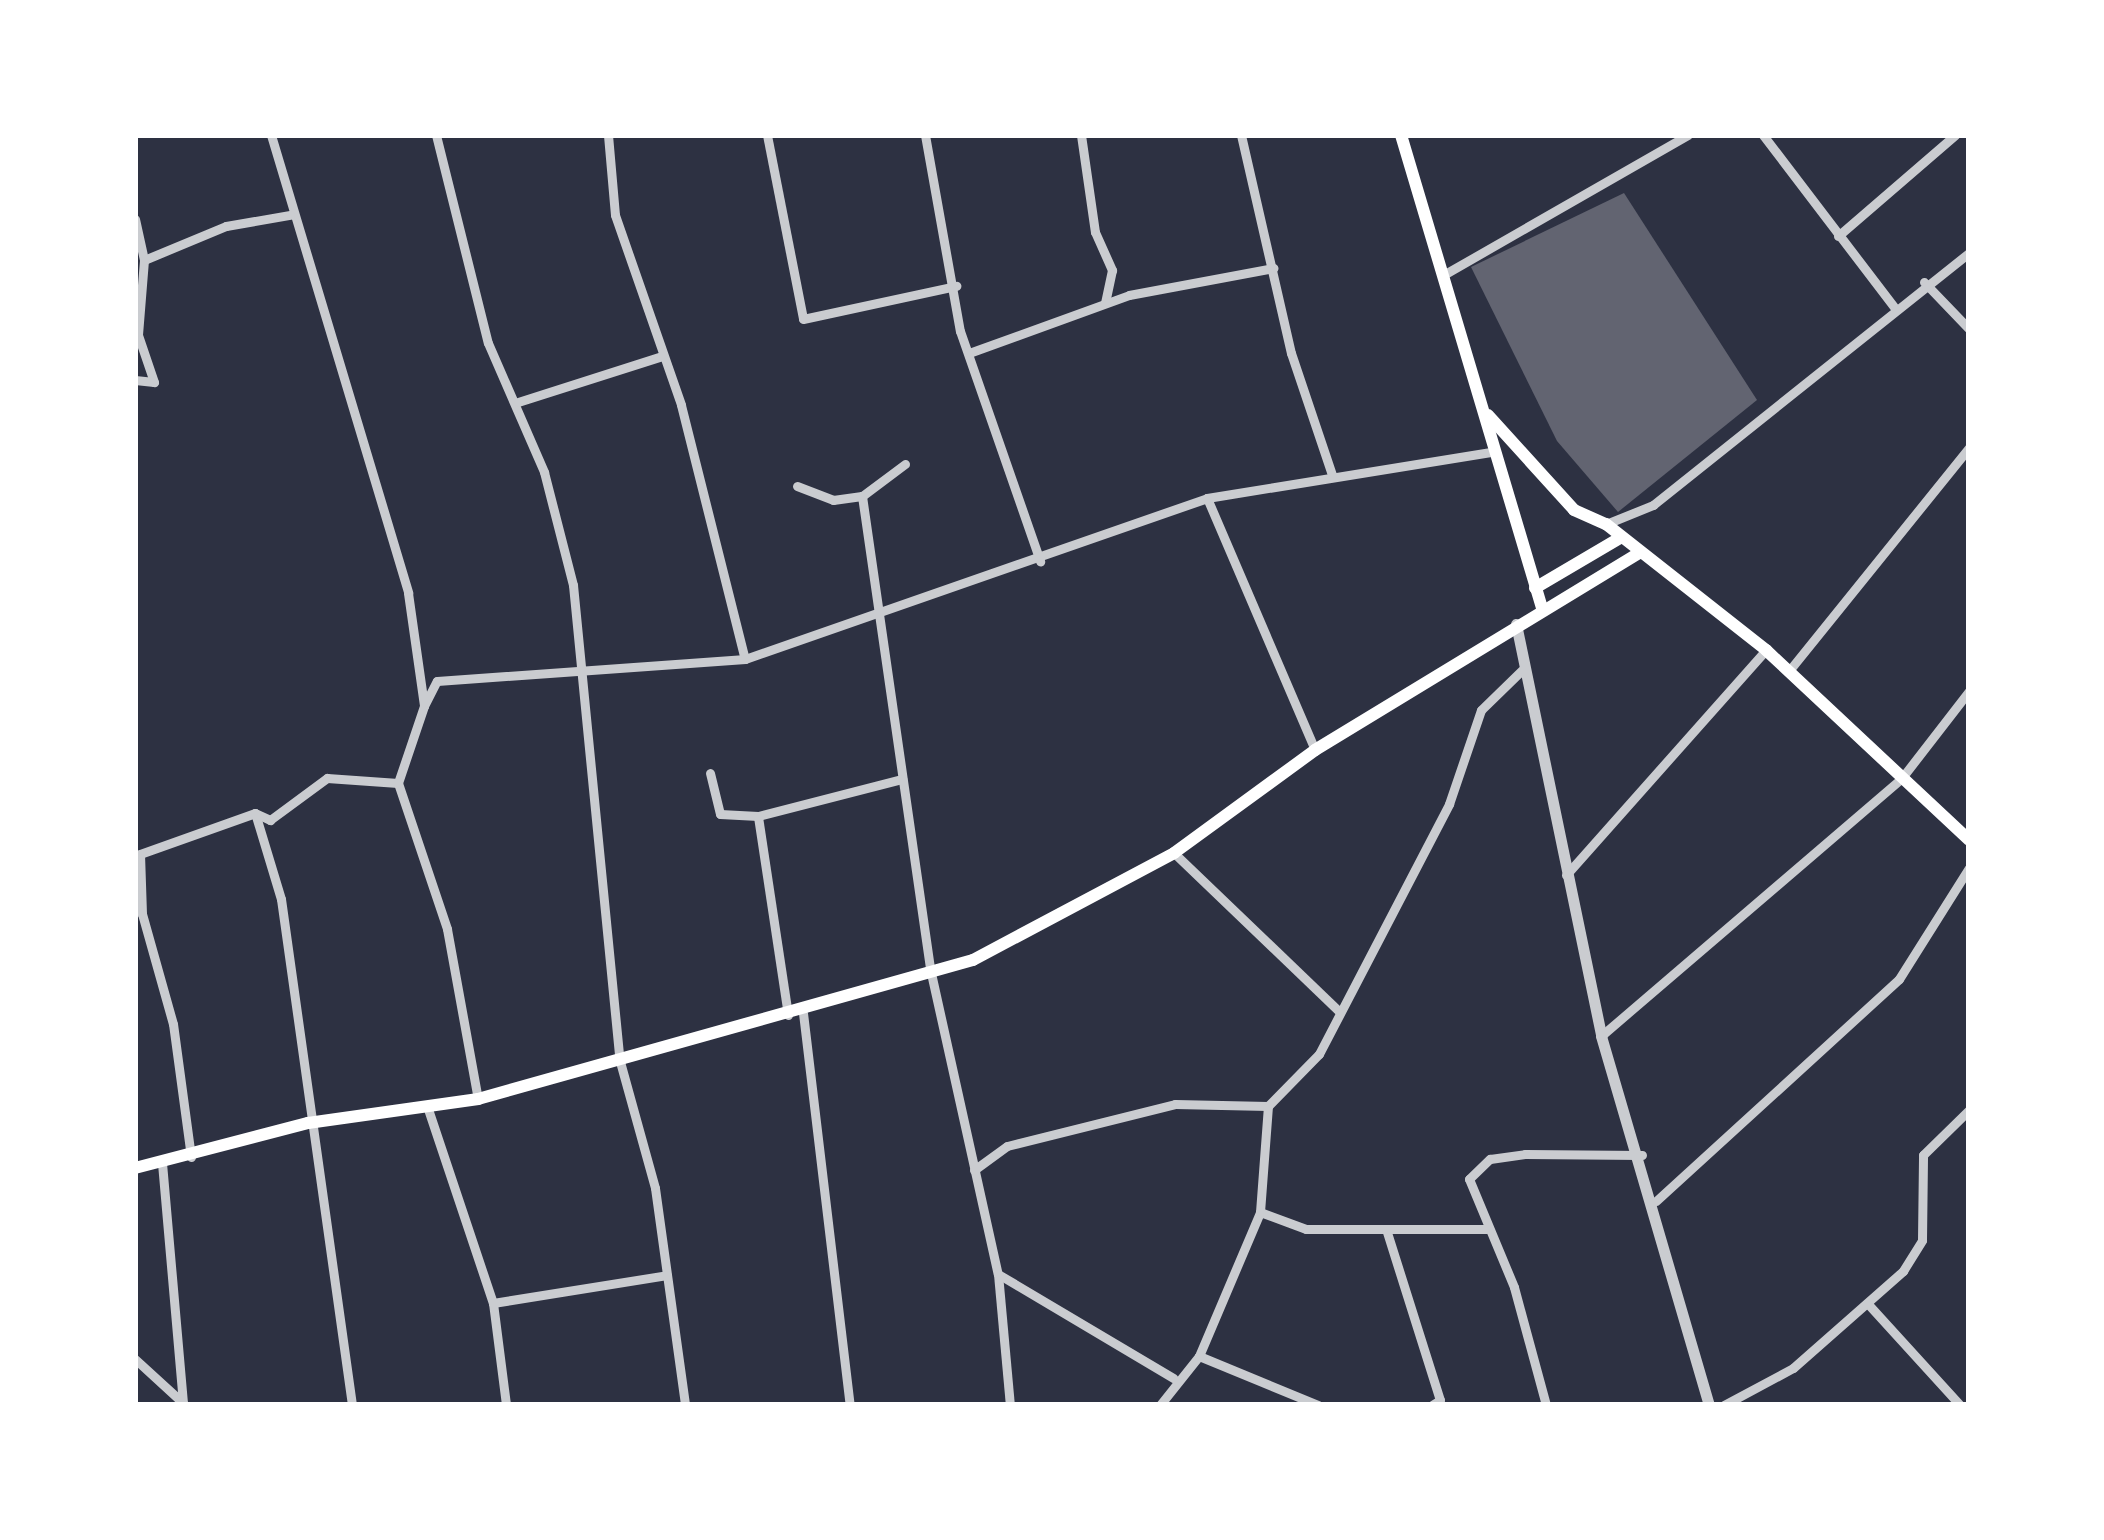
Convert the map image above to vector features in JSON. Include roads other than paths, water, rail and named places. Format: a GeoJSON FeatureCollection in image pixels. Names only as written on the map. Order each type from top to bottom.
{"type":"FeatureCollection","features":[{"type":"Feature","properties":{"kind":"main road"},"geometry":{"type":"LineString","coordinates":[[1401,135],[1488,415],[1492,452],[1542,609]]}},
{"type":"Feature","properties":{"kind":"main road"},"geometry":{"type":"LineString","coordinates":[[1488,415],[1531,471],[1606,524],[1766,650],[1969,840]]}},
{"type":"Feature","properties":{"kind":"main road"},"geometry":{"type":"LineString","coordinates":[[1535,588],[1620,538]]}},
{"type":"Feature","properties":{"kind":"main road"},"geometry":{"type":"LineString","coordinates":[[135,1168],[191,1157],[308,1123],[478,1099],[618,1058],[796,1014],[931,973],[1059,922],[1174,853],[1316,750],[1516,624],[1639,553]]}},
{"type":"Feature","properties":{"kind":"street"},"geometry":{"type":"LineString","coordinates":[[271,135],[290,215],[408,593],[424,706]]}},
{"type":"Feature","properties":{"kind":"street"},"geometry":{"type":"LineString","coordinates":[[436,135],[488,343],[518,402],[572,585],[576,676],[618,1058],[655,1188],[684,1405]]}},
{"type":"Feature","properties":{"kind":"street"},"geometry":{"type":"LineString","coordinates":[[608,135],[615,215],[662,356],[745,660]]}},
{"type":"Feature","properties":{"kind":"street"},"geometry":{"type":"LineString","coordinates":[[767,135],[803,319],[956,286]]}},
{"type":"Feature","properties":{"kind":"street"},"geometry":{"type":"LineString","coordinates":[[925,135],[969,353],[1040,560]]}},
{"type":"Feature","properties":{"kind":"street"},"geometry":{"type":"LineString","coordinates":[[1080,135],[1095,232],[1112,270],[1106,302]]}},
{"type":"Feature","properties":{"kind":"street"},"geometry":{"type":"LineString","coordinates":[[1241,135],[1273,268],[1332,475]]}},
{"type":"Feature","properties":{"kind":"street"},"geometry":{"type":"LineString","coordinates":[[1445,274],[1688,135]]}},
{"type":"Feature","properties":{"kind":"street"},"geometry":{"type":"LineString","coordinates":[[1763,135],[1894,307]]}},
{"type":"Feature","properties":{"kind":"street"},"geometry":{"type":"LineString","coordinates":[[1838,236],[1955,135]]}},
{"type":"Feature","properties":{"kind":"street"},"geometry":{"type":"LineString","coordinates":[[144,260],[226,226],[290,215]]}},
{"type":"Feature","properties":{"kind":"street"},"geometry":{"type":"LineString","coordinates":[[135,219],[144,260],[138,336],[154,382],[135,380]]}},
{"type":"Feature","properties":{"kind":"street"},"geometry":{"type":"LineString","coordinates":[[1606,524],[1653,505],[1924,282],[1969,253]]}},
{"type":"Feature","properties":{"kind":"street"},"geometry":{"type":"LineString","coordinates":[[969,353],[1106,302],[1273,268]]}},
{"type":"Feature","properties":{"kind":"street"},"geometry":{"type":"LineString","coordinates":[[1924,282],[1969,329]]}},
{"type":"Feature","properties":{"kind":"street"},"geometry":{"type":"LineString","coordinates":[[518,402],[662,356]]}},
{"type":"Feature","properties":{"kind":"street"},"geometry":{"type":"LineString","coordinates":[[1788,672],[1969,448]]}},
{"type":"Feature","properties":{"kind":"street"},"geometry":{"type":"LineString","coordinates":[[478,1099],[447,929],[398,783],[424,706],[437,681],[576,676],[745,660],[881,608],[1040,560],[1207,498],[1492,452]]}},
{"type":"Feature","properties":{"kind":"street"},"geometry":{"type":"LineString","coordinates":[[797,486],[833,500],[862,496],[905,464]]}},
{"type":"Feature","properties":{"kind":"street"},"geometry":{"type":"LineString","coordinates":[[862,496],[931,973],[998,1274],[1010,1405]]}},
{"type":"Feature","properties":{"kind":"street"},"geometry":{"type":"LineString","coordinates":[[1207,498],[1316,750]]}},
{"type":"Feature","properties":{"kind":"street"},"geometry":{"type":"LineString","coordinates":[[1516,624],[1522,670],[1601,1036],[1656,1201],[1710,1405]]}},
{"type":"Feature","properties":{"kind":"street"},"geometry":{"type":"LineString","coordinates":[[1566,875],[1766,650]]}},
{"type":"Feature","properties":{"kind":"street"},"geometry":{"type":"LineString","coordinates":[[1160,1405],[1173,1378],[1199,1356],[1260,1212],[1268,1106],[1319,1054],[1450,804],[1481,710],[1522,670]]}},
{"type":"Feature","properties":{"kind":"street"},"geometry":{"type":"LineString","coordinates":[[1601,1036],[1901,779],[1969,691]]}},
{"type":"Feature","properties":{"kind":"street"},"geometry":{"type":"LineString","coordinates":[[710,773],[720,814],[758,816],[902,780]]}},
{"type":"Feature","properties":{"kind":"street"},"geometry":{"type":"LineString","coordinates":[[191,1157],[136,864],[150,847],[255,813],[270,820],[327,778],[398,783]]}},
{"type":"Feature","properties":{"kind":"street"},"geometry":{"type":"LineString","coordinates":[[255,813],[282,899],[308,1123],[352,1405]]}},
{"type":"Feature","properties":{"kind":"street"},"geometry":{"type":"LineString","coordinates":[[758,816],[796,1014],[850,1405]]}},
{"type":"Feature","properties":{"kind":"street"},"geometry":{"type":"LineString","coordinates":[[1174,853],[1340,1012]]}},
{"type":"Feature","properties":{"kind":"street"},"geometry":{"type":"LineString","coordinates":[[1656,1201],[1899,980],[1969,868]]}},
{"type":"Feature","properties":{"kind":"street"},"geometry":{"type":"LineString","coordinates":[[974,1170],[1007,1146],[1175,1104],[1268,1106]]}},
{"type":"Feature","properties":{"kind":"street"},"geometry":{"type":"LineString","coordinates":[[427,1106],[493,1303],[506,1405]]}},
{"type":"Feature","properties":{"kind":"street"},"geometry":{"type":"LineString","coordinates":[[1724,1405],[1793,1368],[1868,1304],[1922,1240],[1923,1156],[1969,1110]]}},
{"type":"Feature","properties":{"kind":"street"},"geometry":{"type":"LineString","coordinates":[[1546,1405],[1514,1287],[1486,1229],[1469,1178],[1490,1160],[1642,1155]]}},
{"type":"Feature","properties":{"kind":"street"},"geometry":{"type":"LineString","coordinates":[[162,1162],[183,1404]]}},
{"type":"Feature","properties":{"kind":"street"},"geometry":{"type":"LineString","coordinates":[[1260,1212],[1306,1229],[1486,1229]]}},
{"type":"Feature","properties":{"kind":"street"},"geometry":{"type":"LineString","coordinates":[[1386,1229],[1440,1400],[1432,1405]]}},
{"type":"Feature","properties":{"kind":"street"},"geometry":{"type":"LineString","coordinates":[[998,1274],[1173,1378]]}},
{"type":"Feature","properties":{"kind":"street"},"geometry":{"type":"LineString","coordinates":[[493,1303],[668,1276]]}},
{"type":"Feature","properties":{"kind":"street"},"geometry":{"type":"LineString","coordinates":[[1868,1304],[1960,1405]]}},
{"type":"Feature","properties":{"kind":"street"},"geometry":{"type":"LineString","coordinates":[[1199,1356],[1318,1405]]}},
{"type":"Feature","properties":{"kind":"street"},"geometry":{"type":"LineString","coordinates":[[135,1359],[183,1404]]}}]}
